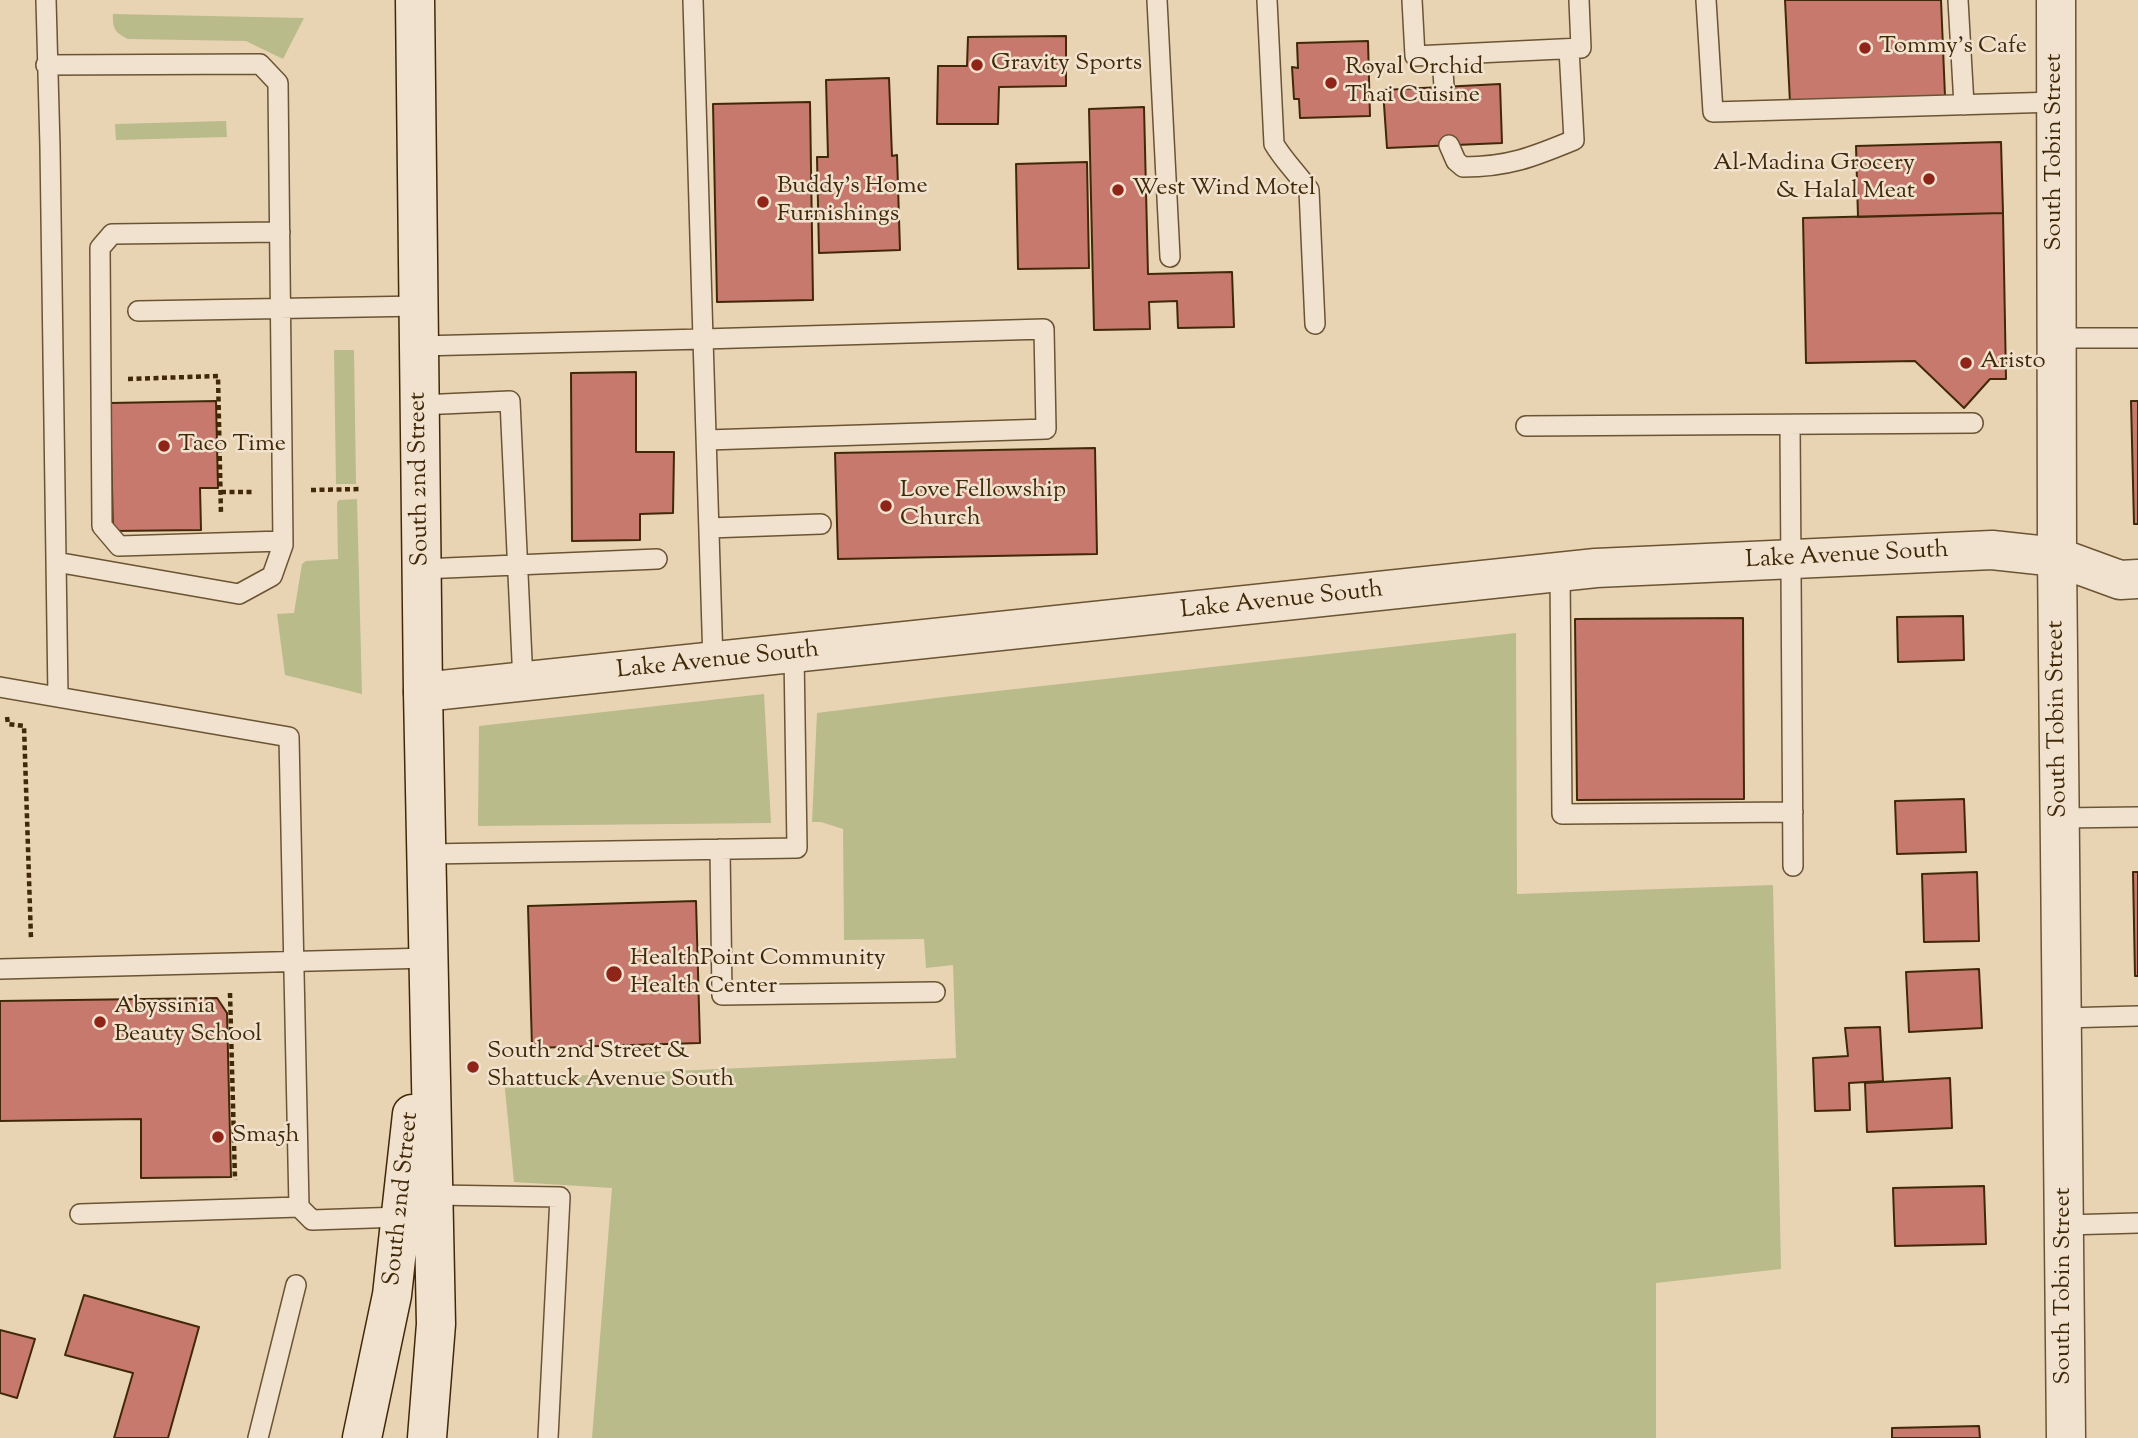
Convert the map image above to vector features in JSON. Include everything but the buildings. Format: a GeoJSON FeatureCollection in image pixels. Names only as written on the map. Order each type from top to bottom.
{"type":"FeatureCollection","features":[{"type":"Feature","properties":{"kind":"street","name":"South 2nd Street"},"geometry":{"type":"LineString","coordinates":[[415,0],[426,854],[436,1324],[427,1438]]}},
{"type":"Feature","properties":{"kind":"street","name":"South Tobin Street"},"geometry":{"type":"LineString","coordinates":[[2056,0],[2057,557],[2066,1438]]}},
{"type":"Feature","properties":{"kind":"street","name":"Lake Avenue South"},"geometry":{"type":"LineString","coordinates":[[424,692],[1596,568],[1992,550],[2057,557],[2120,580],[2138,579]]}},
{"type":"Feature","properties":{"kind":"street","name":"South 2nd Street"},"geometry":{"type":"LineString","coordinates":[[362,1438],[392,1295],[429,958]]}},
{"type":"Feature","properties":{"kind":"lane"},"geometry":{"type":"LineString","coordinates":[[46,0],[58,697]]}},
{"type":"Feature","properties":{"kind":"lane"},"geometry":{"type":"LineString","coordinates":[[692,0],[713,662]]}},
{"type":"Feature","properties":{"kind":"lane"},"geometry":{"type":"LineString","coordinates":[[1157,0],[1170,257]]}},
{"type":"Feature","properties":{"kind":"lane"},"geometry":{"type":"LineString","coordinates":[[1267,0],[1274,144],[1285,163],[1309,190],[1315,324]]}},
{"type":"Feature","properties":{"kind":"lane"},"geometry":{"type":"LineString","coordinates":[[1412,0],[1415,57],[1581,48],[1579,0]]}},
{"type":"Feature","properties":{"kind":"lane"},"geometry":{"type":"LineString","coordinates":[[1706,0],[1713,112],[2056,102]]}},
{"type":"Feature","properties":{"kind":"lane"},"geometry":{"type":"LineString","coordinates":[[1958,0],[1964,105]]}},
{"type":"Feature","properties":{"kind":"lane"},"geometry":{"type":"LineString","coordinates":[[1449,145],[1456,161],[1463,167],[1491,167],[1530,158],[1574,140],[1569,49]]}},
{"type":"Feature","properties":{"kind":"lane"},"geometry":{"type":"LineString","coordinates":[[1442,55],[1444,87]]}},
{"type":"Feature","properties":{"kind":"lane"},"geometry":{"type":"LineString","coordinates":[[46,65],[260,64],[278,83],[281,188],[283,541],[272,576],[239,594],[56,562]]}},
{"type":"Feature","properties":{"kind":"lane"},"geometry":{"type":"LineString","coordinates":[[280,232],[112,234],[100,248],[102,526],[119,546],[283,541]]}},
{"type":"Feature","properties":{"kind":"lane"},"geometry":{"type":"LineString","coordinates":[[138,311],[420,306]]}},
{"type":"Feature","properties":{"kind":"lane"},"geometry":{"type":"LineString","coordinates":[[419,346],[1044,329],[1046,429],[707,440]]}},
{"type":"Feature","properties":{"kind":"lane"},"geometry":{"type":"LineString","coordinates":[[2056,338],[2138,338]]}},
{"type":"Feature","properties":{"kind":"lane"},"geometry":{"type":"LineString","coordinates":[[420,405],[510,401],[523,682]]}},
{"type":"Feature","properties":{"kind":"lane"},"geometry":{"type":"LineString","coordinates":[[1526,426],[1973,424]]}},
{"type":"Feature","properties":{"kind":"lane"},"geometry":{"type":"LineString","coordinates":[[1790,425],[1793,866]]}},
{"type":"Feature","properties":{"kind":"lane"},"geometry":{"type":"LineString","coordinates":[[709,528],[821,524]]}},
{"type":"Feature","properties":{"kind":"lane"},"geometry":{"type":"LineString","coordinates":[[422,569],[657,559]]}},
{"type":"Feature","properties":{"kind":"lane"},"geometry":{"type":"LineString","coordinates":[[1560,572],[1562,814],[1793,812]]}},
{"type":"Feature","properties":{"kind":"lane"},"geometry":{"type":"LineString","coordinates":[[426,854],[797,848],[794,654]]}},
{"type":"Feature","properties":{"kind":"lane"},"geometry":{"type":"LineString","coordinates":[[1,687],[289,737],[299,1207],[312,1220],[401,1217]]}},
{"type":"Feature","properties":{"kind":"lane"},"geometry":{"type":"LineString","coordinates":[[2060,818],[2138,817]]}},
{"type":"Feature","properties":{"kind":"lane"},"geometry":{"type":"LineString","coordinates":[[720,849],[722,995],[935,992]]}},
{"type":"Feature","properties":{"kind":"lane"},"geometry":{"type":"LineString","coordinates":[[0,969],[429,958]]}},
{"type":"Feature","properties":{"kind":"lane"},"geometry":{"type":"LineString","coordinates":[[2062,1018],[2138,1016]]}},
{"type":"Feature","properties":{"kind":"lane"},"geometry":{"type":"LineString","coordinates":[[434,1195],[560,1197],[548,1438]]}},
{"type":"Feature","properties":{"kind":"lane"},"geometry":{"type":"LineString","coordinates":[[80,1214],[299,1207]]}},
{"type":"Feature","properties":{"kind":"lane"},"geometry":{"type":"LineString","coordinates":[[2065,1225],[2138,1223]]}},
{"type":"Feature","properties":{"kind":"lane"},"geometry":{"type":"LineString","coordinates":[[258,1438],[296,1285]]}},
{"type":"Feature","properties":{"kind":"path"},"geometry":{"type":"LineString","coordinates":[[127,379],[218,376],[221,492]]}},
{"type":"Feature","properties":{"kind":"path"},"geometry":{"type":"LineString","coordinates":[[1,687],[8,724],[24,726],[32,968]]}},
{"type":"Feature","properties":{"kind":"path"},"geometry":{"type":"LineString","coordinates":[[230,988],[236,1187]]}},
{"type":"Feature","properties":{"kind":"green space"},"geometry":{"type":"Polygon","coordinates":[[[113,14],[304,18],[283,59],[246,41],[128,39],[116,30],[113,14]]]}},
{"type":"Feature","properties":{"kind":"green space"},"geometry":{"type":"Polygon","coordinates":[[[226,121],[227,137],[116,140],[115,124],[226,121]]]}},
{"type":"Feature","properties":{"kind":"green space"},"geometry":{"type":"Polygon","coordinates":[[[334,350],[354,350],[356,484],[336,484],[334,350]]]}},
{"type":"Feature","properties":{"kind":"green space"},"geometry":{"type":"Polygon","coordinates":[[[357,499],[362,694],[285,675],[277,614],[294,613],[302,564],[306,561],[338,559],[337,503],[339,500],[357,499]]]}},
{"type":"Feature","properties":{"kind":"green space"},"geometry":{"type":"Polygon","coordinates":[[[1516,633],[1517,894],[1773,885],[1781,1269],[1656,1283],[1656,1438],[592,1438],[612,1188],[514,1182],[504,1079],[956,1058],[953,965],[926,968],[924,939],[844,940],[843,829],[812,822],[817,713],[1516,633]]]}},
{"type":"Feature","properties":{"kind":"green space"},"geometry":{"type":"Polygon","coordinates":[[[764,694],[771,823],[478,826],[479,726],[764,694]]]}},
{"type":"Feature","properties":{"kind":"place","name":"Tommy's Cafe"},"geometry":{"type":"Point","coordinates":[1865,48]}},
{"type":"Feature","properties":{"kind":"place","name":"Gravity Sports"},"geometry":{"type":"Point","coordinates":[977,65]}},
{"type":"Feature","properties":{"kind":"place","name":"Royal Orchid Thai Cuisine"},"geometry":{"type":"Point","coordinates":[1331,83]}},
{"type":"Feature","properties":{"kind":"place","name":"Al-Madina Grocery & Halal Meat"},"geometry":{"type":"Point","coordinates":[1929,179]}},
{"type":"Feature","properties":{"kind":"place","name":"West Wind Motel"},"geometry":{"type":"Point","coordinates":[1118,190]}},
{"type":"Feature","properties":{"kind":"place","name":"Buddy's Home Furnishings"},"geometry":{"type":"Point","coordinates":[763,202]}},
{"type":"Feature","properties":{"kind":"place","name":"Aristo"},"geometry":{"type":"Point","coordinates":[1966,363]}},
{"type":"Feature","properties":{"kind":"place","name":"Taco Time"},"geometry":{"type":"Point","coordinates":[164,446]}},
{"type":"Feature","properties":{"kind":"place","name":"Love Fellowship Church"},"geometry":{"type":"Point","coordinates":[886,506]}},
{"type":"Feature","properties":{"kind":"place","name":"HealthPoint Community Health Center"},"geometry":{"type":"Point","coordinates":[614,974]}},
{"type":"Feature","properties":{"kind":"place","name":"Abyssinia Beauty School"},"geometry":{"type":"Point","coordinates":[100,1022]}},
{"type":"Feature","properties":{"kind":"place","name":"South 2nd Street & Shattuck Avenue South"},"geometry":{"type":"Point","coordinates":[473,1067]}},
{"type":"Feature","properties":{"kind":"place","name":"Sma5h"},"geometry":{"type":"Point","coordinates":[218,1137]}}]}
